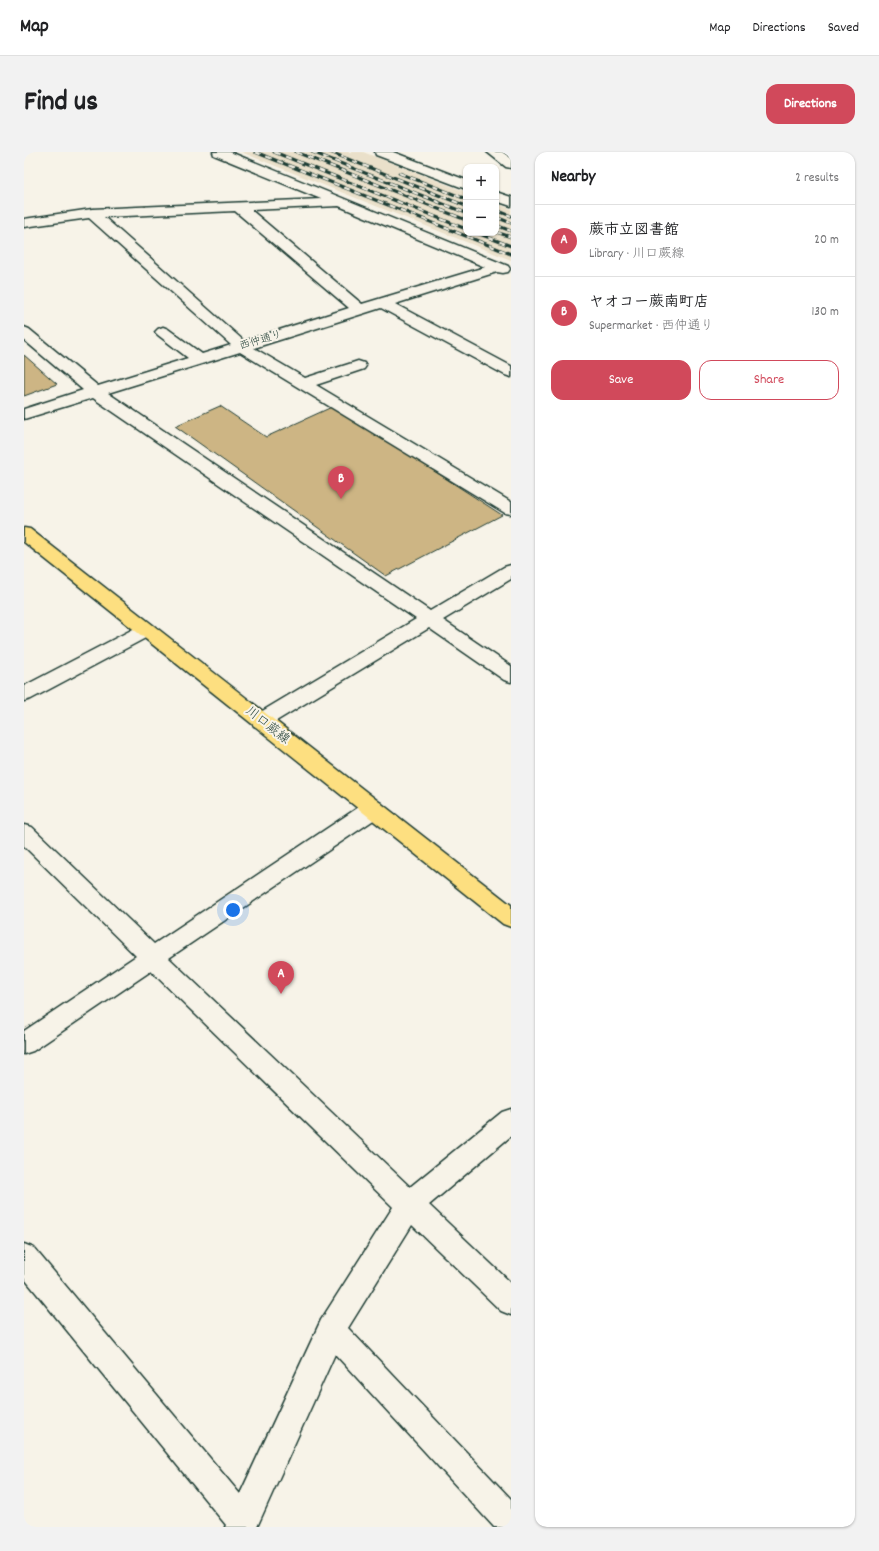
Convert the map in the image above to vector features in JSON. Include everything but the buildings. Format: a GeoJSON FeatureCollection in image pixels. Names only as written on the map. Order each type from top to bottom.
{"type":"FeatureCollection","features":[{"type":"Feature","properties":{"kind":"main road","name":"川口蕨線"},"geometry":{"type":"LineString","coordinates":[[24,533],[511,918]]}},
{"type":"Feature","properties":{"kind":"street"},"geometry":{"type":"LineString","coordinates":[[219,152],[505,270]]}},
{"type":"Feature","properties":{"kind":"street"},"geometry":{"type":"LineString","coordinates":[[492,152],[511,164]]}},
{"type":"Feature","properties":{"kind":"street"},"geometry":{"type":"LineString","coordinates":[[391,153],[463,184]]}},
{"type":"Feature","properties":{"kind":"street"},"geometry":{"type":"LineString","coordinates":[[499,197],[511,202]]}},
{"type":"Feature","properties":{"kind":"street"},"geometry":{"type":"LineString","coordinates":[[24,223],[92,213],[341,202]]}},
{"type":"Feature","properties":{"kind":"street"},"geometry":{"type":"LineString","coordinates":[[238,206],[360,310]]}},
{"type":"Feature","properties":{"kind":"street"},"geometry":{"type":"LineString","coordinates":[[92,213],[242,347],[511,509]]}},
{"type":"Feature","properties":{"kind":"street","name":"西仲通り"},"geometry":{"type":"LineString","coordinates":[[24,414],[382,303],[505,270]]}},
{"type":"Feature","properties":{"kind":"street"},"geometry":{"type":"LineString","coordinates":[[382,303],[511,372]]}},
{"type":"Feature","properties":{"kind":"street"},"geometry":{"type":"LineString","coordinates":[[24,332],[95,392],[511,676]]}},
{"type":"Feature","properties":{"kind":"street"},"geometry":{"type":"LineString","coordinates":[[163,332],[200,360]]}},
{"type":"Feature","properties":{"kind":"street"},"geometry":{"type":"LineString","coordinates":[[303,384],[358,366]]}},
{"type":"Feature","properties":{"kind":"street"},"geometry":{"type":"LineString","coordinates":[[261,721],[511,571]]}},
{"type":"Feature","properties":{"kind":"street"},"geometry":{"type":"LineString","coordinates":[[24,694],[146,630]]}},
{"type":"Feature","properties":{"kind":"street"},"geometry":{"type":"LineString","coordinates":[[24,1044],[373,809]]}},
{"type":"Feature","properties":{"kind":"street"},"geometry":{"type":"LineString","coordinates":[[24,833],[511,1302]]}},
{"type":"Feature","properties":{"kind":"street"},"geometry":{"type":"LineString","coordinates":[[24,1257],[242,1524],[331,1330],[410,1204],[511,1120]]}},
{"type":"Feature","properties":{"kind":"street"},"geometry":{"type":"LineString","coordinates":[[331,1330],[511,1522]]}},
{"type":"Feature","properties":{"kind":"shaded area"},"geometry":{"type":"Polygon","coordinates":[[[241,152],[363,152],[463,191],[463,236],[499,236],[499,204],[511,209],[511,260],[241,152]]]}},
{"type":"Feature","properties":{"kind":"railway"},"geometry":{"type":"LineString","coordinates":[[255,152],[511,254]]}},
{"type":"Feature","properties":{"kind":"railway"},"geometry":{"type":"LineString","coordinates":[[274,152],[463,228]]}},
{"type":"Feature","properties":{"kind":"railway"},"geometry":{"type":"LineString","coordinates":[[296,152],[463,219]]}},
{"type":"Feature","properties":{"kind":"railway"},"geometry":{"type":"LineString","coordinates":[[312,152],[463,212]]}},
{"type":"Feature","properties":{"kind":"railway"},"geometry":{"type":"LineString","coordinates":[[330,152],[463,205]]}},
{"type":"Feature","properties":{"kind":"railway"},"geometry":{"type":"LineString","coordinates":[[399,173],[463,198]]}},
{"type":"Feature","properties":{"kind":"railway"},"geometry":{"type":"LineString","coordinates":[[499,211],[511,216]]}},
{"type":"Feature","properties":{"kind":"railway"},"geometry":{"type":"LineString","coordinates":[[499,218],[511,223]]}},
{"type":"Feature","properties":{"kind":"railway"},"geometry":{"type":"LineString","coordinates":[[499,226],[511,231]]}},
{"type":"Feature","properties":{"kind":"railway"},"geometry":{"type":"LineString","coordinates":[[499,233],[511,237]]}},
{"type":"Feature","properties":{"kind":"railway"},"geometry":{"type":"LineString","coordinates":[[485,236],[511,246]]}},
{"type":"Feature","properties":{"kind":"place","name":"ヤオコー蕨南町店"},"geometry":{"type":"Point","coordinates":[341,499]}},
{"type":"Feature","properties":{"kind":"place","name":"蕨市立図書館"},"geometry":{"type":"Point","coordinates":[281,994]}}]}
